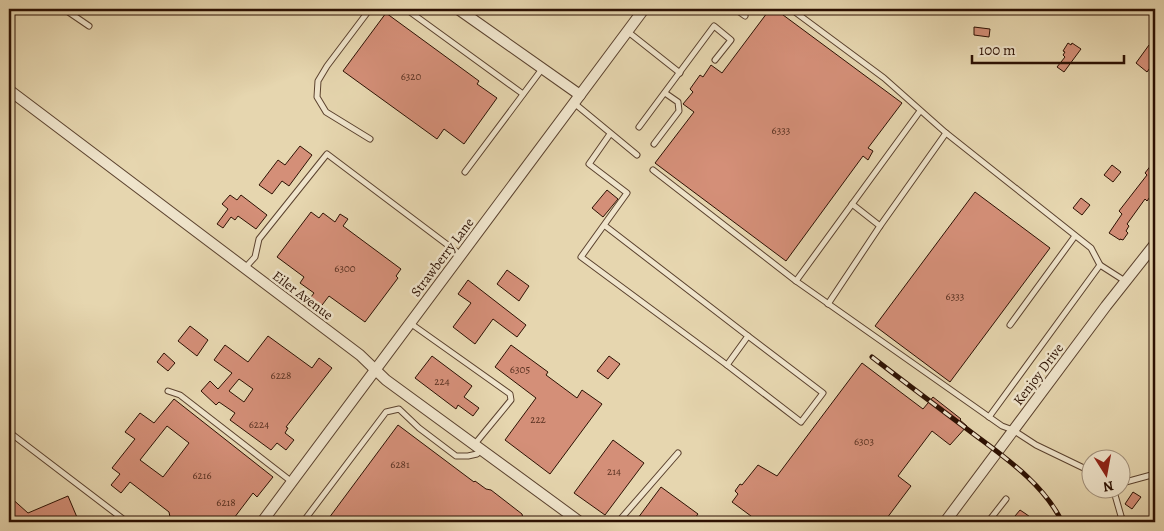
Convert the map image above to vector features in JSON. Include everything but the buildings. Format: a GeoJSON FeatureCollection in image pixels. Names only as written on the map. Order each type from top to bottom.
{"type":"FeatureCollection","features":[{"type":"Feature","properties":{"kind":"street"},"geometry":{"type":"LineString","coordinates":[[458,9],[543,68],[577,99]]}},
{"type":"Feature","properties":{"kind":"street","name":"Strawberry Lane"},"geometry":{"type":"LineString","coordinates":[[262,522],[644,9]]}},
{"type":"Feature","properties":{"kind":"street","name":"Eiler Avenue"},"geometry":{"type":"LineString","coordinates":[[9,90],[360,355],[386,380],[580,522]]}},
{"type":"Feature","properties":{"kind":"street","name":"Kenjoy Drive"},"geometry":{"type":"LineString","coordinates":[[946,522],[1125,281],[1155,244]]}},
{"type":"Feature","properties":{"kind":"lane"},"geometry":{"type":"LineString","coordinates":[[64,9],[89,26]]}},
{"type":"Feature","properties":{"kind":"lane"},"geometry":{"type":"LineString","coordinates":[[370,9],[326,66],[318,81],[317,96],[326,112],[370,139]]}},
{"type":"Feature","properties":{"kind":"lane"},"geometry":{"type":"LineString","coordinates":[[406,9],[523,94]]}},
{"type":"Feature","properties":{"kind":"lane"},"geometry":{"type":"LineString","coordinates":[[735,9],[744,16]]}},
{"type":"Feature","properties":{"kind":"lane"},"geometry":{"type":"LineString","coordinates":[[791,9],[884,78],[946,133],[1091,248],[1100,265],[1125,281]]}},
{"type":"Feature","properties":{"kind":"lane"},"geometry":{"type":"LineString","coordinates":[[639,127],[714,26],[731,40],[714,60]]}},
{"type":"Feature","properties":{"kind":"lane"},"geometry":{"type":"LineString","coordinates":[[627,31],[680,73]]}},
{"type":"Feature","properties":{"kind":"lane"},"geometry":{"type":"LineString","coordinates":[[465,172],[543,68]]}},
{"type":"Feature","properties":{"kind":"lane"},"geometry":{"type":"LineString","coordinates":[[654,144],[679,112],[678,102],[665,93]]}},
{"type":"Feature","properties":{"kind":"lane"},"geometry":{"type":"LineString","coordinates":[[577,99],[610,134],[637,155]]}},
{"type":"Feature","properties":{"kind":"lane"},"geometry":{"type":"LineString","coordinates":[[796,281],[920,111]]}},
{"type":"Feature","properties":{"kind":"lane"},"geometry":{"type":"LineString","coordinates":[[828,304],[880,226],[946,133]]}},
{"type":"Feature","properties":{"kind":"lane"},"geometry":{"type":"LineString","coordinates":[[604,225],[823,393],[801,422],[581,257],[604,225],[627,193],[589,164],[610,134]]}},
{"type":"Feature","properties":{"kind":"lane"},"geometry":{"type":"LineString","coordinates":[[244,268],[255,257],[259,239],[326,154],[461,255]]}},
{"type":"Feature","properties":{"kind":"lane"},"geometry":{"type":"LineString","coordinates":[[653,170],[796,281],[1002,426],[1014,430],[1036,445],[1082,467]]}},
{"type":"Feature","properties":{"kind":"lane"},"geometry":{"type":"LineString","coordinates":[[852,204],[880,226]]}},
{"type":"Feature","properties":{"kind":"lane"},"geometry":{"type":"LineString","coordinates":[[1010,324],[1076,236]]}},
{"type":"Feature","properties":{"kind":"lane"},"geometry":{"type":"LineString","coordinates":[[990,417],[1100,265]]}},
{"type":"Feature","properties":{"kind":"lane"},"geometry":{"type":"LineString","coordinates":[[303,522],[386,412],[399,409],[419,428],[456,456],[468,456],[477,454],[478,447],[511,400],[510,394],[410,323]]}},
{"type":"Feature","properties":{"kind":"lane"},"geometry":{"type":"LineString","coordinates":[[727,365],[748,336]]}},
{"type":"Feature","properties":{"kind":"lane"},"geometry":{"type":"LineString","coordinates":[[168,391],[180,395],[292,482]]}},
{"type":"Feature","properties":{"kind":"lane"},"geometry":{"type":"LineString","coordinates":[[9,432],[127,522]]}},
{"type":"Feature","properties":{"kind":"lane"},"geometry":{"type":"LineString","coordinates":[[618,522],[678,453]]}},
{"type":"Feature","properties":{"kind":"lane"},"geometry":{"type":"LineString","coordinates":[[1132,480],[1155,474]]}},
{"type":"Feature","properties":{"kind":"lane"},"geometry":{"type":"LineString","coordinates":[[1116,498],[1120,516],[1124,522]]}},
{"type":"Feature","properties":{"kind":"lane"},"geometry":{"type":"LineString","coordinates":[[988,522],[1006,499]]}},
{"type":"Feature","properties":{"kind":"railway"},"geometry":{"type":"LineString","coordinates":[[872,357],[1020,470],[1044,494],[1062,522]]}}]}
